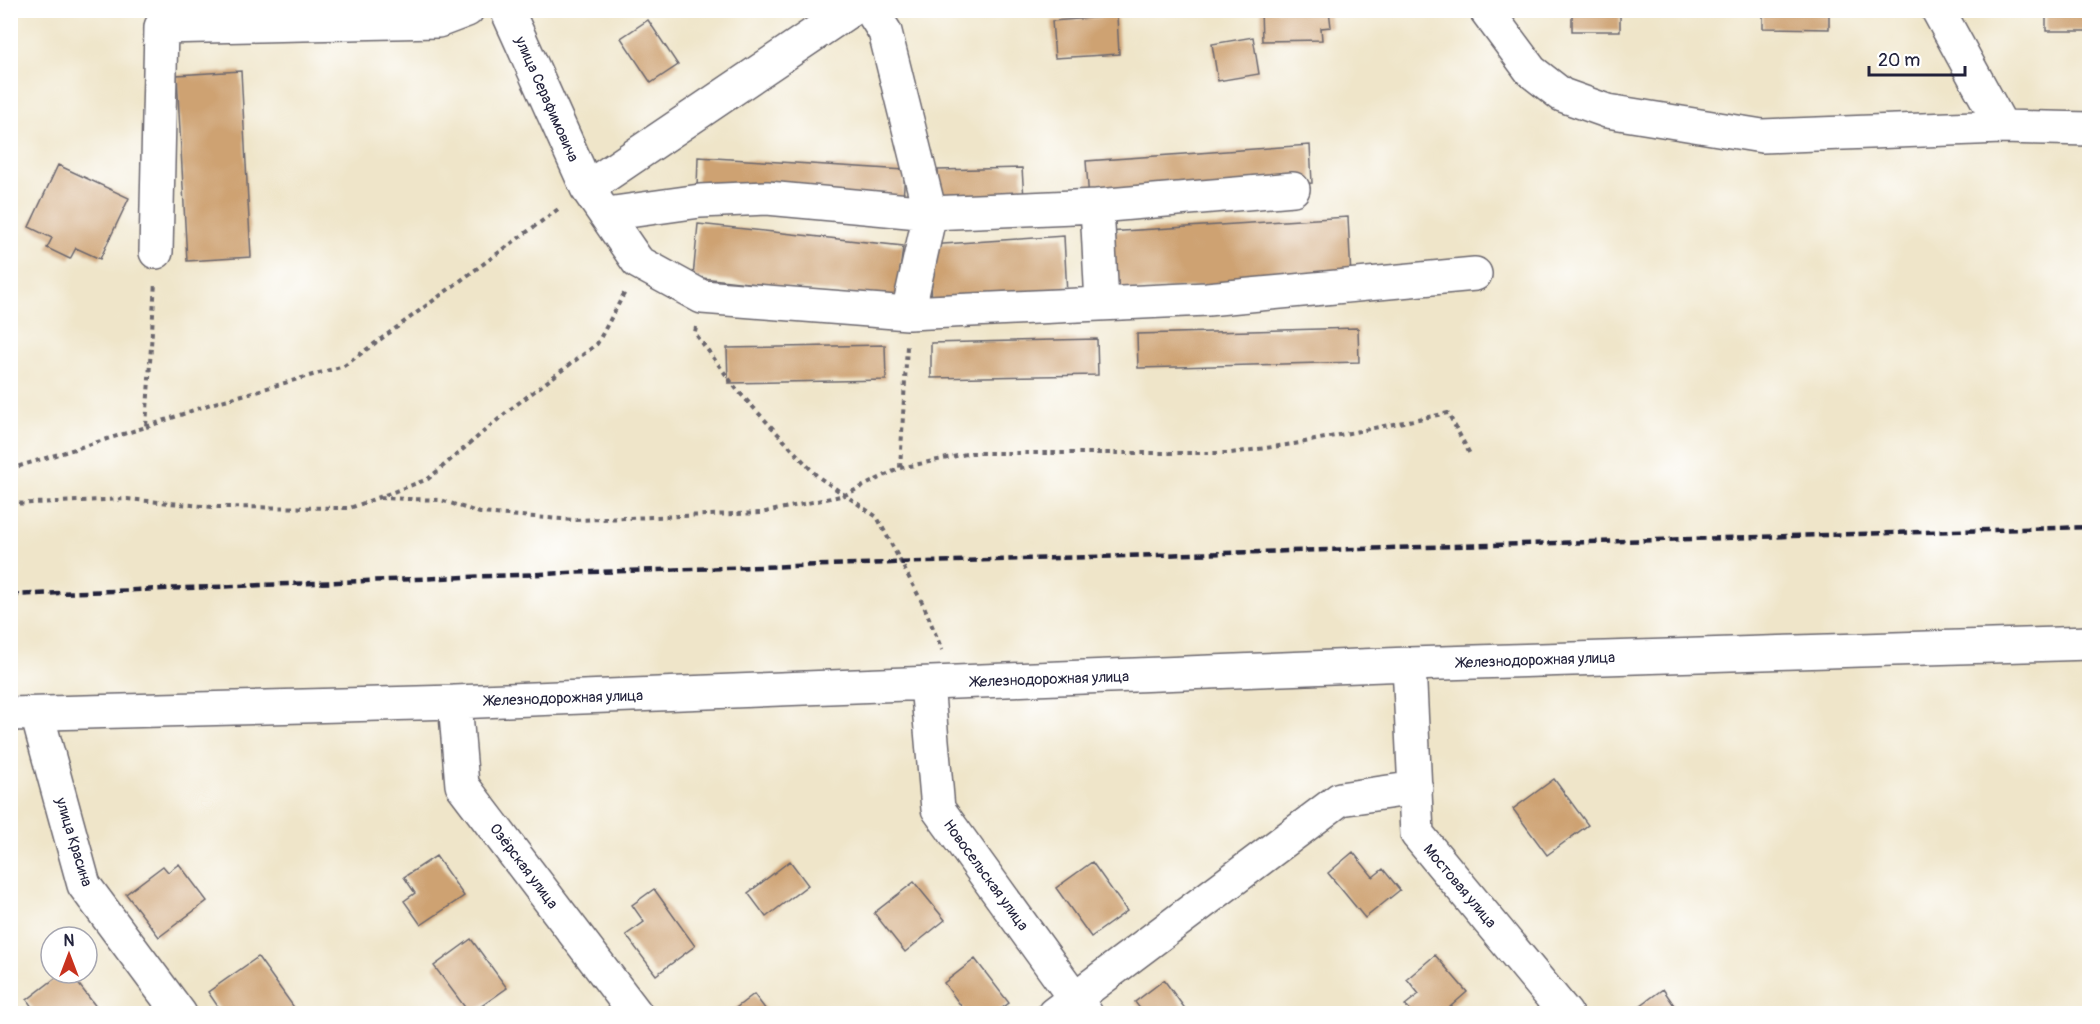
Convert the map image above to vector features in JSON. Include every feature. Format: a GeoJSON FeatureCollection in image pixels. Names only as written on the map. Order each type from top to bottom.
{"type":"FeatureCollection","features":[{"type":"Feature","properties":{"kind":"street"},"geometry":{"type":"LineString","coordinates":[[156,252],[161,27],[438,21],[467,10]]}},
{"type":"Feature","properties":{"kind":"street","name":"улица Серафимовича"},"geometry":{"type":"LineString","coordinates":[[507,10],[587,188],[638,262]]}},
{"type":"Feature","properties":{"kind":"street"},"geometry":{"type":"LineString","coordinates":[[587,188],[850,10]]}},
{"type":"Feature","properties":{"kind":"street"},"geometry":{"type":"LineString","coordinates":[[871,10],[885,32],[930,213],[908,313]]}},
{"type":"Feature","properties":{"kind":"street"},"geometry":{"type":"LineString","coordinates":[[1486,10],[1531,71],[1562,95],[1607,111],[1762,136],[2002,127],[2090,129]]}},
{"type":"Feature","properties":{"kind":"street"},"geometry":{"type":"LineString","coordinates":[[1942,16],[2002,127]]}},
{"type":"Feature","properties":{"kind":"street"},"geometry":{"type":"LineString","coordinates":[[607,214],[700,201],[767,198],[930,213],[1097,206],[1293,189]]}},
{"type":"Feature","properties":{"kind":"street"},"geometry":{"type":"LineString","coordinates":[[1097,206],[1102,304]]}},
{"type":"Feature","properties":{"kind":"street"},"geometry":{"type":"LineString","coordinates":[[638,262],[702,297],[908,313],[1207,299],[1475,274]]}},
{"type":"Feature","properties":{"kind":"street","name":"Железнодорожная улица"},"geometry":{"type":"LineString","coordinates":[[24,714],[455,702],[1409,664],[2090,643]]}},
{"type":"Feature","properties":{"kind":"street","name":"Мостовая улица"},"geometry":{"type":"LineString","coordinates":[[1409,664],[1417,834],[1566,1014]]}},
{"type":"Feature","properties":{"kind":"street","name":"Новосельская улица"},"geometry":{"type":"LineString","coordinates":[[942,684],[938,809],[1071,1008]]}},
{"type":"Feature","properties":{"kind":"street","name":"Озёрская улица"},"geometry":{"type":"LineString","coordinates":[[455,702],[462,786],[636,1014]]}},
{"type":"Feature","properties":{"kind":"street","name":"улица Красина"},"geometry":{"type":"LineString","coordinates":[[24,714],[84,885],[180,1014]]}},
{"type":"Feature","properties":{"kind":"street"},"geometry":{"type":"LineString","coordinates":[[1071,1008],[1340,799],[1416,788]]}},
{"type":"Feature","properties":{"kind":"path"},"geometry":{"type":"LineString","coordinates":[[10,469],[146,427],[211,404],[344,366],[587,188]]}},
{"type":"Feature","properties":{"kind":"path"},"geometry":{"type":"LineString","coordinates":[[146,427],[156,252]]}},
{"type":"Feature","properties":{"kind":"path"},"geometry":{"type":"LineString","coordinates":[[10,504],[127,499],[213,507],[350,508],[428,479],[508,411],[597,344],[638,262]]}},
{"type":"Feature","properties":{"kind":"path"},"geometry":{"type":"LineString","coordinates":[[702,297],[695,333],[746,400],[817,476],[877,518],[924,606],[942,684]]}},
{"type":"Feature","properties":{"kind":"path"},"geometry":{"type":"LineString","coordinates":[[900,468],[908,313]]}},
{"type":"Feature","properties":{"kind":"path"},"geometry":{"type":"LineString","coordinates":[[376,498],[441,500],[480,513],[575,520],[761,513],[845,495],[900,468],[971,453],[1231,453],[1300,443],[1448,413],[1471,456]]}},
{"type":"Feature","properties":{"kind":"building"},"geometry":{"type":"Polygon","coordinates":[[[1261,10],[1329,10],[1331,27],[1321,28],[1322,40],[1262,41],[1261,10]]]}},
{"type":"Feature","properties":{"kind":"building"},"geometry":{"type":"Polygon","coordinates":[[[1572,10],[1620,10],[1620,31],[1572,31],[1572,10]]]}},
{"type":"Feature","properties":{"kind":"building"},"geometry":{"type":"Polygon","coordinates":[[[1763,10],[1829,10],[1829,29],[1763,28],[1763,10]]]}},
{"type":"Feature","properties":{"kind":"building"},"geometry":{"type":"Polygon","coordinates":[[[2046,10],[2090,10],[2090,31],[2046,31],[2046,10]]]}},
{"type":"Feature","properties":{"kind":"building"},"geometry":{"type":"Polygon","coordinates":[[[1117,16],[1119,54],[1055,58],[1052,21],[1117,16]]]}},
{"type":"Feature","properties":{"kind":"building"},"geometry":{"type":"Polygon","coordinates":[[[648,20],[678,65],[651,83],[621,38],[648,20]]]}},
{"type":"Feature","properties":{"kind":"building"},"geometry":{"type":"Polygon","coordinates":[[[1253,37],[1259,74],[1218,81],[1212,44],[1253,37]]]}},
{"type":"Feature","properties":{"kind":"building"},"geometry":{"type":"Polygon","coordinates":[[[241,71],[251,257],[187,261],[177,75],[241,71]]]}},
{"type":"Feature","properties":{"kind":"building"},"geometry":{"type":"Polygon","coordinates":[[[1310,145],[1312,183],[1089,199],[1086,161],[1310,145]]]}},
{"type":"Feature","properties":{"kind":"building"},"geometry":{"type":"Polygon","coordinates":[[[698,157],[905,170],[903,201],[697,188],[698,157]]]}},
{"type":"Feature","properties":{"kind":"building"},"geometry":{"type":"Polygon","coordinates":[[[58,165],[129,198],[100,259],[76,248],[70,259],[47,248],[52,238],[29,227],[58,165]]]}},
{"type":"Feature","properties":{"kind":"building"},"geometry":{"type":"Polygon","coordinates":[[[1022,168],[1024,199],[939,202],[938,170],[1022,168]]]}},
{"type":"Feature","properties":{"kind":"building"},"geometry":{"type":"Polygon","coordinates":[[[1348,217],[1351,278],[1111,292],[1107,232],[1348,217]]]}},
{"type":"Feature","properties":{"kind":"building"},"geometry":{"type":"Polygon","coordinates":[[[698,224],[903,246],[897,299],[693,277],[698,224]]]}},
{"type":"Feature","properties":{"kind":"building"},"geometry":{"type":"Polygon","coordinates":[[[1064,236],[1067,295],[932,304],[929,245],[1064,236]]]}},
{"type":"Feature","properties":{"kind":"building"},"geometry":{"type":"Polygon","coordinates":[[[1358,328],[1359,362],[1138,368],[1137,334],[1358,328]]]}},
{"type":"Feature","properties":{"kind":"building"},"geometry":{"type":"Polygon","coordinates":[[[1097,339],[1098,375],[931,378],[931,343],[1097,339]]]}},
{"type":"Feature","properties":{"kind":"building"},"geometry":{"type":"Polygon","coordinates":[[[885,345],[886,380],[728,383],[727,348],[885,345]]]}},
{"type":"Feature","properties":{"kind":"building"},"geometry":{"type":"Polygon","coordinates":[[[1554,779],[1588,825],[1547,855],[1513,809],[1554,779]]]}},
{"type":"Feature","properties":{"kind":"building"},"geometry":{"type":"Polygon","coordinates":[[[1353,852],[1373,877],[1383,869],[1400,890],[1365,918],[1328,873],[1353,852]]]}},
{"type":"Feature","properties":{"kind":"building"},"geometry":{"type":"Polygon","coordinates":[[[436,856],[464,896],[421,925],[404,901],[415,893],[404,877],[436,856]]]}},
{"type":"Feature","properties":{"kind":"building"},"geometry":{"type":"Polygon","coordinates":[[[790,861],[808,885],[766,917],[748,893],[790,861]]]}},
{"type":"Feature","properties":{"kind":"building"},"geometry":{"type":"Polygon","coordinates":[[[1092,862],[1127,911],[1091,937],[1056,888],[1092,862]]]}},
{"type":"Feature","properties":{"kind":"building"},"geometry":{"type":"Polygon","coordinates":[[[179,864],[207,901],[159,937],[126,894],[163,866],[168,872],[179,864]]]}},
{"type":"Feature","properties":{"kind":"building"},"geometry":{"type":"Polygon","coordinates":[[[914,882],[945,920],[905,952],[874,913],[914,882]]]}},
{"type":"Feature","properties":{"kind":"building"},"geometry":{"type":"Polygon","coordinates":[[[654,889],[695,946],[656,975],[626,935],[644,922],[632,905],[654,889]]]}},
{"type":"Feature","properties":{"kind":"building"},"geometry":{"type":"Polygon","coordinates":[[[471,939],[507,988],[470,1014],[434,966],[471,939]]]}},
{"type":"Feature","properties":{"kind":"building"},"geometry":{"type":"Polygon","coordinates":[[[1435,955],[1467,992],[1442,1014],[1413,1014],[1405,1005],[1419,994],[1407,979],[1435,955]]]}},
{"type":"Feature","properties":{"kind":"building"},"geometry":{"type":"Polygon","coordinates":[[[258,957],[298,1013],[223,1014],[208,992],[258,957]]]}},
{"type":"Feature","properties":{"kind":"building"},"geometry":{"type":"Polygon","coordinates":[[[975,959],[1009,1003],[994,1014],[967,1014],[944,983],[975,959]]]}},
{"type":"Feature","properties":{"kind":"building"},"geometry":{"type":"Polygon","coordinates":[[[1164,980],[1189,1014],[1144,1014],[1135,1002],[1164,980]]]}},
{"type":"Feature","properties":{"kind":"building"},"geometry":{"type":"Polygon","coordinates":[[[46,985],[79,985],[97,1008],[90,1014],[37,1014],[27,1000],[46,985]]]}},
{"type":"Feature","properties":{"kind":"building"},"geometry":{"type":"Polygon","coordinates":[[[1663,989],[1680,1014],[1635,1014],[1633,1011],[1663,989]]]}},
{"type":"Feature","properties":{"kind":"building"},"geometry":{"type":"Polygon","coordinates":[[[754,994],[769,1014],[728,1014],[754,994]]]}},
{"type":"Feature","properties":{"kind":"railway"},"geometry":{"type":"LineString","coordinates":[[10,595],[592,572],[2090,527]]}}]}
